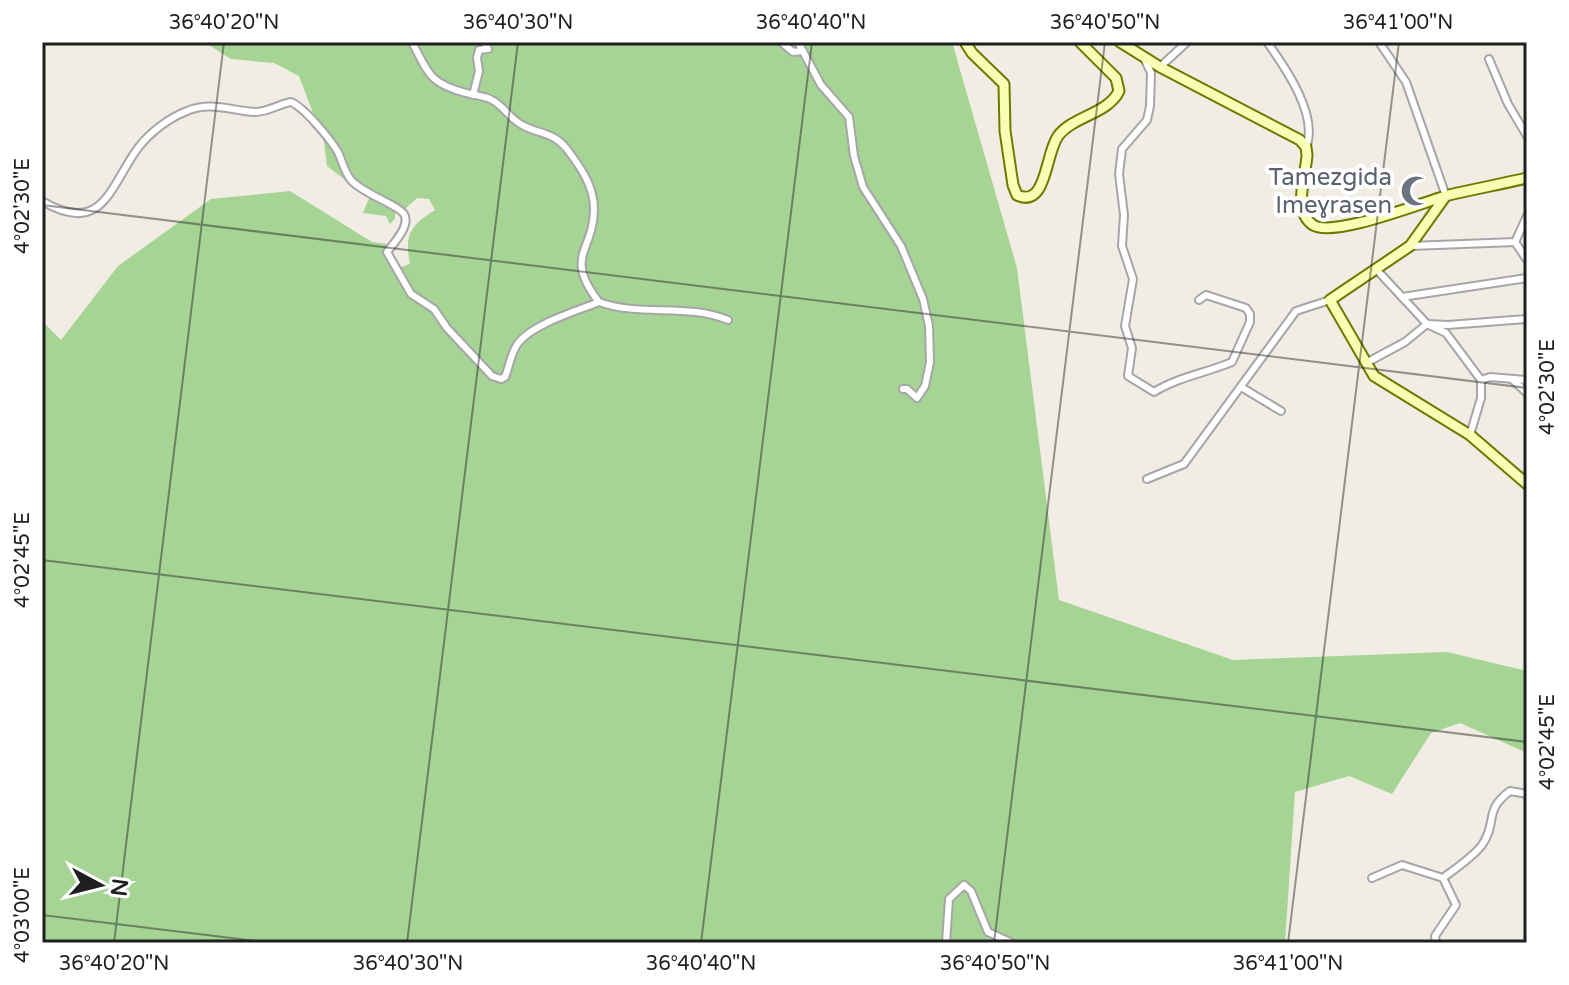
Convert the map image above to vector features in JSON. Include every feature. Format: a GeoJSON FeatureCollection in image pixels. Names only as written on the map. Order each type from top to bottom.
{"type":"FeatureCollection","features":[{"type":"Feature","properties":{"kind":"main road"},"geometry":{"type":"LineString","coordinates":[[965,42],[1004,84],[1005,131],[1013,185],[1017,195],[1028,199],[1038,193],[1059,135],[1076,121],[1111,102],[1119,91],[1116,78],[1080,42]]}},
{"type":"Feature","properties":{"kind":"main road"},"geometry":{"type":"LineString","coordinates":[[1120,42],[1160,67],[1290,133],[1306,147],[1302,208],[1313,225],[1329,229],[1342,227],[1446,196],[1527,178]]}},
{"type":"Feature","properties":{"kind":"main road"},"geometry":{"type":"LineString","coordinates":[[1446,196],[1410,246],[1330,300],[1374,376],[1470,435],[1527,484]]}},
{"type":"Feature","properties":{"kind":"street"},"geometry":{"type":"LineString","coordinates":[[412,42],[433,80],[494,101],[525,127],[555,137],[564,145],[586,178],[594,210],[582,254],[583,277],[599,302]]}},
{"type":"Feature","properties":{"kind":"street"},"geometry":{"type":"LineString","coordinates":[[473,95],[479,71],[477,54],[479,50],[488,49],[484,42]]}},
{"type":"Feature","properties":{"kind":"street"},"geometry":{"type":"LineString","coordinates":[[781,42],[793,52],[802,51]]}},
{"type":"Feature","properties":{"kind":"street"},"geometry":{"type":"LineString","coordinates":[[798,42],[821,85],[849,117],[854,156],[863,187],[901,246],[926,307],[930,337],[928,378],[919,397],[903,389]]}},
{"type":"Feature","properties":{"kind":"street"},"geometry":{"type":"LineString","coordinates":[[1160,67],[1187,42]]}},
{"type":"Feature","properties":{"kind":"street"},"geometry":{"type":"LineString","coordinates":[[1267,42],[1285,67],[1299,97],[1309,128],[1306,147]]}},
{"type":"Feature","properties":{"kind":"street"},"geometry":{"type":"LineString","coordinates":[[1383,43],[1406,82],[1446,196]]}},
{"type":"Feature","properties":{"kind":"street"},"geometry":{"type":"LineString","coordinates":[[1144,58],[1151,73],[1147,120],[1122,149],[1119,174],[1124,215],[1122,246],[1133,279],[1125,326],[1132,348],[1128,376],[1131,380],[1154,392],[1177,380],[1199,376],[1232,362],[1250,322],[1250,314],[1246,308],[1210,295],[1202,296],[1199,300]]}},
{"type":"Feature","properties":{"kind":"street"},"geometry":{"type":"LineString","coordinates":[[1489,59],[1508,104],[1527,136]]}},
{"type":"Feature","properties":{"kind":"street"},"geometry":{"type":"LineString","coordinates":[[42,201],[78,212],[97,208],[151,133],[187,111],[219,106],[255,112],[291,102],[301,107],[336,149],[352,181],[402,211],[405,226],[387,252],[393,266],[411,294],[434,309],[447,328],[492,376],[504,378],[515,348],[527,336],[564,315],[599,302],[620,307],[702,313],[728,320]]}},
{"type":"Feature","properties":{"kind":"street"},"geometry":{"type":"LineString","coordinates":[[1515,242],[1527,216]]}},
{"type":"Feature","properties":{"kind":"street"},"geometry":{"type":"LineString","coordinates":[[1410,246],[1515,242]]}},
{"type":"Feature","properties":{"kind":"street"},"geometry":{"type":"LineString","coordinates":[[1515,242],[1527,260]]}},
{"type":"Feature","properties":{"kind":"street"},"geometry":{"type":"LineString","coordinates":[[1376,269],[1427,324],[1446,333],[1481,380],[1481,398],[1470,435]]}},
{"type":"Feature","properties":{"kind":"street"},"geometry":{"type":"LineString","coordinates":[[1402,297],[1527,278]]}},
{"type":"Feature","properties":{"kind":"street"},"geometry":{"type":"LineString","coordinates":[[1147,479],[1184,464],[1296,311],[1330,300]]}},
{"type":"Feature","properties":{"kind":"street"},"geometry":{"type":"LineString","coordinates":[[1366,363],[1405,342],[1427,324],[1527,319]]}},
{"type":"Feature","properties":{"kind":"street"},"geometry":{"type":"LineString","coordinates":[[1481,380],[1490,377],[1527,380]]}},
{"type":"Feature","properties":{"kind":"street"},"geometry":{"type":"LineString","coordinates":[[1512,379],[1527,393]]}},
{"type":"Feature","properties":{"kind":"street"},"geometry":{"type":"LineString","coordinates":[[1241,387],[1281,411]]}},
{"type":"Feature","properties":{"kind":"street"},"geometry":{"type":"LineString","coordinates":[[1443,878],[1481,845],[1490,829],[1497,801],[1510,791],[1527,794]]}},
{"type":"Feature","properties":{"kind":"street"},"geometry":{"type":"LineString","coordinates":[[1372,878],[1402,865],[1443,878],[1456,905],[1435,936],[1436,943]]}},
{"type":"Feature","properties":{"kind":"street"},"geometry":{"type":"LineString","coordinates":[[946,943],[949,899],[964,885],[971,891],[988,932],[1012,943]]}},
{"type":"Feature","properties":{"kind":"green space"},"geometry":{"type":"Polygon","coordinates":[[[204,42],[952,42],[1017,268],[1059,600],[1233,660],[1447,652],[1527,671],[1527,753],[1460,723],[1431,733],[1392,794],[1349,776],[1295,792],[1285,943],[42,943],[42,321],[61,340],[118,266],[211,199],[290,191],[372,242],[387,244],[398,268],[410,264],[408,245],[411,231],[435,210],[429,199],[417,198],[406,208],[395,211],[395,219],[390,224],[386,216],[363,213],[369,198],[327,166],[324,142],[299,76],[274,63],[231,59],[204,42]]]}},
{"type":"Feature","properties":{"kind":"place","name":"Tamezgida Imeɣrasen"},"geometry":{"type":"Point","coordinates":[1416,191]}}]}
